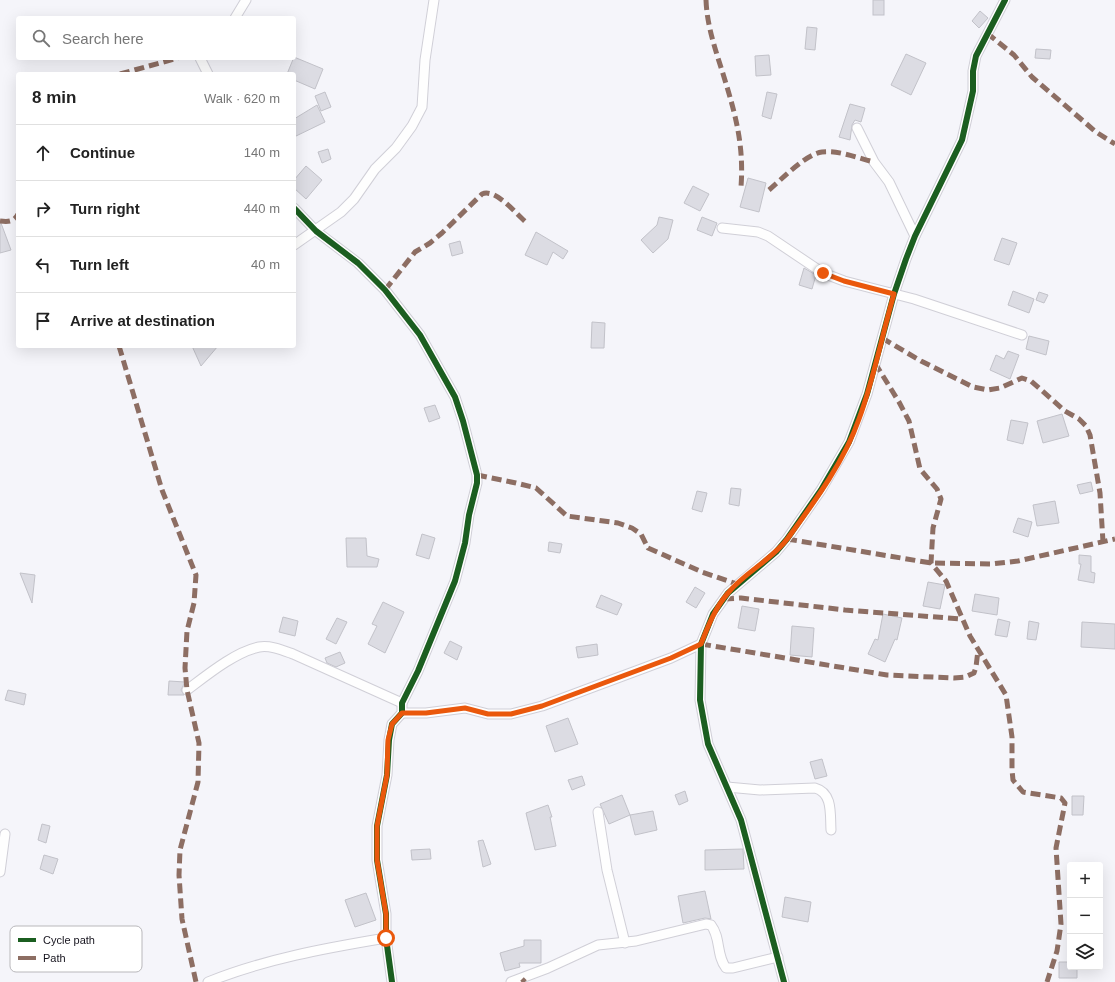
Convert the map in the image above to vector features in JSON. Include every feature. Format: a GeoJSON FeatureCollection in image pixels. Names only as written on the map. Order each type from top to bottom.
{"type":"FeatureCollection","features":[{"type":"Feature","properties":{"kind":"street"},"geometry":{"type":"LineString","coordinates":[[236,16],[246,0]]}},
{"type":"Feature","properties":{"kind":"street"},"geometry":{"type":"LineString","coordinates":[[296,245],[341,212],[354,199],[375,169],[396,148],[412,126],[422,107],[425,60],[434,0]]}},
{"type":"Feature","properties":{"kind":"street"},"geometry":{"type":"LineString","coordinates":[[784,982],[741,820],[708,744],[702,719],[700,700],[701,644],[713,614],[728,593],[776,552],[787,539],[836,466],[859,420],[894,294],[915,236],[962,140],[973,91],[973,71],[976,56],[1005,0]]}},
{"type":"Feature","properties":{"kind":"street"},"geometry":{"type":"LineString","coordinates":[[201,60],[207,72]]}},
{"type":"Feature","properties":{"kind":"street"},"geometry":{"type":"LineString","coordinates":[[857,128],[874,162],[883,171],[889,182],[915,236]]}},
{"type":"Feature","properties":{"kind":"street"},"geometry":{"type":"LineString","coordinates":[[296,210],[316,231],[358,263],[386,290],[420,335],[455,397],[464,421],[477,483],[469,515],[465,543],[454,581],[418,671],[402,703],[402,713],[392,724],[388,740],[387,775],[377,826],[377,860],[386,914],[386,938],[392,982]]}},
{"type":"Feature","properties":{"kind":"street"},"geometry":{"type":"LineString","coordinates":[[722,228],[758,232],[768,236],[796,256],[806,260],[823,273],[844,281],[894,294],[1022,335]]}},
{"type":"Feature","properties":{"kind":"street"},"geometry":{"type":"LineString","coordinates":[[402,713],[426,713],[465,708],[488,714],[511,714],[542,706],[671,658],[701,644]]}},
{"type":"Feature","properties":{"kind":"street"},"geometry":{"type":"LineString","coordinates":[[187,690],[226,663],[260,646],[276,648],[293,654],[402,703]]}},
{"type":"Feature","properties":{"kind":"street"},"geometry":{"type":"LineString","coordinates":[[727,787],[760,790],[815,788],[822,790],[829,798],[831,830]]}},
{"type":"Feature","properties":{"kind":"street"},"geometry":{"type":"LineString","coordinates":[[598,812],[607,870],[625,943]]}},
{"type":"Feature","properties":{"kind":"street"},"geometry":{"type":"LineString","coordinates":[[0,872],[5,834]]}},
{"type":"Feature","properties":{"kind":"street"},"geometry":{"type":"LineString","coordinates":[[512,982],[548,968],[598,945],[625,943],[706,924],[711,925],[715,931],[719,955],[726,968],[778,957]]}},
{"type":"Feature","properties":{"kind":"street"},"geometry":{"type":"LineString","coordinates":[[208,982],[281,959],[330,947],[386,938]]}},
{"type":"Feature","properties":{"kind":"building"},"geometry":{"type":"Polygon","coordinates":[[[873,0],[884,0],[884,15],[873,15],[873,0]]]}},
{"type":"Feature","properties":{"kind":"building"},"geometry":{"type":"Polygon","coordinates":[[[980,11],[988,18],[979,28],[972,21],[980,11]]]}},
{"type":"Feature","properties":{"kind":"building"},"geometry":{"type":"Polygon","coordinates":[[[807,27],[817,28],[815,50],[805,49],[807,27]]]}},
{"type":"Feature","properties":{"kind":"building"},"geometry":{"type":"Polygon","coordinates":[[[1036,49],[1051,50],[1050,59],[1035,58],[1036,49]]]}},
{"type":"Feature","properties":{"kind":"building"},"geometry":{"type":"Polygon","coordinates":[[[906,54],[926,63],[911,95],[891,85],[906,54]]]}},
{"type":"Feature","properties":{"kind":"building"},"geometry":{"type":"Polygon","coordinates":[[[769,55],[771,75],[756,76],[755,56],[769,55]]]}},
{"type":"Feature","properties":{"kind":"building"},"geometry":{"type":"Polygon","coordinates":[[[296,58],[323,69],[315,89],[296,81],[296,72],[288,72],[293,60],[296,60],[296,58]]]}},
{"type":"Feature","properties":{"kind":"building"},"geometry":{"type":"Polygon","coordinates":[[[325,92],[331,107],[321,111],[315,96],[325,92]]]}},
{"type":"Feature","properties":{"kind":"building"},"geometry":{"type":"Polygon","coordinates":[[[767,92],[777,94],[771,119],[762,116],[767,92]]]}},
{"type":"Feature","properties":{"kind":"building"},"geometry":{"type":"Polygon","coordinates":[[[850,104],[865,108],[861,122],[855,120],[852,125],[850,140],[839,137],[850,104]]]}},
{"type":"Feature","properties":{"kind":"building"},"geometry":{"type":"Polygon","coordinates":[[[317,105],[325,122],[296,136],[296,118],[317,105]]]}},
{"type":"Feature","properties":{"kind":"building"},"geometry":{"type":"Polygon","coordinates":[[[328,149],[331,159],[322,163],[318,152],[328,149]]]}},
{"type":"Feature","properties":{"kind":"building"},"geometry":{"type":"Polygon","coordinates":[[[306,166],[322,180],[306,199],[296,190],[296,178],[306,166]]]}},
{"type":"Feature","properties":{"kind":"building"},"geometry":{"type":"Polygon","coordinates":[[[748,178],[766,183],[759,212],[740,207],[748,178]]]}},
{"type":"Feature","properties":{"kind":"building"},"geometry":{"type":"Polygon","coordinates":[[[693,186],[709,194],[700,211],[684,203],[693,186]]]}},
{"type":"Feature","properties":{"kind":"building"},"geometry":{"type":"Polygon","coordinates":[[[659,217],[673,220],[668,239],[653,253],[641,240],[657,225],[659,217]]]}},
{"type":"Feature","properties":{"kind":"building"},"geometry":{"type":"Polygon","coordinates":[[[702,217],[717,223],[712,236],[697,230],[702,217]]]}},
{"type":"Feature","properties":{"kind":"building"},"geometry":{"type":"Polygon","coordinates":[[[1,223],[11,250],[0,253],[0,224],[1,223]]]}},
{"type":"Feature","properties":{"kind":"building"},"geometry":{"type":"Polygon","coordinates":[[[536,232],[568,251],[563,259],[553,252],[547,265],[525,255],[536,232]]]}},
{"type":"Feature","properties":{"kind":"building"},"geometry":{"type":"Polygon","coordinates":[[[1002,238],[1017,243],[1009,265],[994,260],[1002,238]]]}},
{"type":"Feature","properties":{"kind":"building"},"geometry":{"type":"Polygon","coordinates":[[[460,241],[463,253],[452,256],[449,244],[460,241]]]}},
{"type":"Feature","properties":{"kind":"building"},"geometry":{"type":"Polygon","coordinates":[[[804,268],[816,275],[812,289],[799,285],[804,268]]]}},
{"type":"Feature","properties":{"kind":"building"},"geometry":{"type":"Polygon","coordinates":[[[1013,291],[1034,299],[1029,313],[1008,305],[1013,291]]]}},
{"type":"Feature","properties":{"kind":"building"},"geometry":{"type":"Polygon","coordinates":[[[1039,292],[1048,295],[1044,303],[1036,300],[1039,292]]]}},
{"type":"Feature","properties":{"kind":"building"},"geometry":{"type":"Polygon","coordinates":[[[592,322],[605,323],[604,348],[591,348],[592,322]]]}},
{"type":"Feature","properties":{"kind":"building"},"geometry":{"type":"Polygon","coordinates":[[[1029,336],[1049,341],[1046,355],[1026,349],[1029,336]]]}},
{"type":"Feature","properties":{"kind":"building"},"geometry":{"type":"Polygon","coordinates":[[[193,348],[216,348],[201,366],[193,348]]]}},
{"type":"Feature","properties":{"kind":"building"},"geometry":{"type":"Polygon","coordinates":[[[1008,351],[1019,355],[1010,379],[990,370],[996,355],[1004,359],[1008,351]]]}},
{"type":"Feature","properties":{"kind":"building"},"geometry":{"type":"Polygon","coordinates":[[[435,405],[440,418],[429,422],[424,408],[435,405]]]}},
{"type":"Feature","properties":{"kind":"building"},"geometry":{"type":"Polygon","coordinates":[[[1062,414],[1069,436],[1043,443],[1037,421],[1062,414]]]}},
{"type":"Feature","properties":{"kind":"building"},"geometry":{"type":"Polygon","coordinates":[[[1011,420],[1028,423],[1023,444],[1007,440],[1011,420]]]}},
{"type":"Feature","properties":{"kind":"building"},"geometry":{"type":"Polygon","coordinates":[[[1091,482],[1093,491],[1080,494],[1077,485],[1091,482]]]}},
{"type":"Feature","properties":{"kind":"building"},"geometry":{"type":"Polygon","coordinates":[[[731,488],[741,489],[739,506],[729,504],[731,488]]]}},
{"type":"Feature","properties":{"kind":"building"},"geometry":{"type":"Polygon","coordinates":[[[697,491],[707,493],[702,512],[692,509],[697,491]]]}},
{"type":"Feature","properties":{"kind":"building"},"geometry":{"type":"Polygon","coordinates":[[[1055,501],[1059,523],[1037,526],[1033,505],[1055,501]]]}},
{"type":"Feature","properties":{"kind":"building"},"geometry":{"type":"Polygon","coordinates":[[[1018,518],[1032,522],[1028,537],[1013,532],[1018,518]]]}},
{"type":"Feature","properties":{"kind":"building"},"geometry":{"type":"Polygon","coordinates":[[[422,534],[435,538],[429,559],[416,555],[422,534]]]}},
{"type":"Feature","properties":{"kind":"building"},"geometry":{"type":"Polygon","coordinates":[[[346,538],[366,538],[367,556],[379,559],[377,567],[347,567],[346,538]]]}},
{"type":"Feature","properties":{"kind":"building"},"geometry":{"type":"Polygon","coordinates":[[[549,542],[562,544],[560,553],[548,551],[549,542]]]}},
{"type":"Feature","properties":{"kind":"building"},"geometry":{"type":"Polygon","coordinates":[[[1079,555],[1091,556],[1091,572],[1095,573],[1094,583],[1078,580],[1081,564],[1079,564],[1079,555]]]}},
{"type":"Feature","properties":{"kind":"building"},"geometry":{"type":"Polygon","coordinates":[[[20,573],[35,575],[32,603],[20,573]]]}},
{"type":"Feature","properties":{"kind":"building"},"geometry":{"type":"Polygon","coordinates":[[[928,582],[945,585],[940,609],[923,606],[928,582]]]}},
{"type":"Feature","properties":{"kind":"building"},"geometry":{"type":"Polygon","coordinates":[[[695,587],[705,593],[696,608],[686,602],[695,587]]]}},
{"type":"Feature","properties":{"kind":"building"},"geometry":{"type":"Polygon","coordinates":[[[975,594],[999,598],[997,615],[972,611],[975,594]]]}},
{"type":"Feature","properties":{"kind":"building"},"geometry":{"type":"Polygon","coordinates":[[[601,595],[622,604],[617,615],[596,607],[601,595]]]}},
{"type":"Feature","properties":{"kind":"building"},"geometry":{"type":"Polygon","coordinates":[[[383,602],[404,612],[385,653],[368,644],[377,626],[372,624],[383,602]]]}},
{"type":"Feature","properties":{"kind":"building"},"geometry":{"type":"Polygon","coordinates":[[[742,606],[759,609],[755,631],[738,628],[742,606]]]}},
{"type":"Feature","properties":{"kind":"building"},"geometry":{"type":"Polygon","coordinates":[[[883,614],[902,618],[897,640],[895,639],[885,662],[868,654],[875,639],[878,640],[883,614]]]}},
{"type":"Feature","properties":{"kind":"building"},"geometry":{"type":"Polygon","coordinates":[[[283,617],[298,621],[295,636],[279,632],[283,617]]]}},
{"type":"Feature","properties":{"kind":"building"},"geometry":{"type":"Polygon","coordinates":[[[337,618],[347,622],[336,644],[326,639],[337,618]]]}},
{"type":"Feature","properties":{"kind":"building"},"geometry":{"type":"Polygon","coordinates":[[[998,619],[1010,622],[1007,637],[995,635],[998,619]]]}},
{"type":"Feature","properties":{"kind":"building"},"geometry":{"type":"Polygon","coordinates":[[[1029,621],[1039,623],[1036,640],[1027,639],[1029,621]]]}},
{"type":"Feature","properties":{"kind":"building"},"geometry":{"type":"Polygon","coordinates":[[[1082,622],[1115,624],[1115,649],[1081,647],[1082,622]]]}},
{"type":"Feature","properties":{"kind":"building"},"geometry":{"type":"Polygon","coordinates":[[[792,626],[814,628],[812,657],[790,655],[792,626]]]}},
{"type":"Feature","properties":{"kind":"building"},"geometry":{"type":"Polygon","coordinates":[[[450,641],[462,647],[457,660],[444,653],[450,641]]]}},
{"type":"Feature","properties":{"kind":"building"},"geometry":{"type":"Polygon","coordinates":[[[597,644],[598,655],[578,658],[576,647],[597,644]]]}},
{"type":"Feature","properties":{"kind":"building"},"geometry":{"type":"Polygon","coordinates":[[[340,652],[345,663],[336,667],[327,663],[325,658],[340,652]]]}},
{"type":"Feature","properties":{"kind":"building"},"geometry":{"type":"Polygon","coordinates":[[[169,681],[185,682],[181,690],[184,695],[168,695],[169,681]]]}},
{"type":"Feature","properties":{"kind":"building"},"geometry":{"type":"Polygon","coordinates":[[[8,690],[26,694],[24,705],[5,700],[8,690]]]}},
{"type":"Feature","properties":{"kind":"building"},"geometry":{"type":"Polygon","coordinates":[[[568,718],[578,744],[555,752],[546,726],[568,718]]]}},
{"type":"Feature","properties":{"kind":"building"},"geometry":{"type":"Polygon","coordinates":[[[822,759],[827,776],[815,779],[810,762],[822,759]]]}},
{"type":"Feature","properties":{"kind":"building"},"geometry":{"type":"Polygon","coordinates":[[[582,776],[585,785],[572,790],[568,780],[582,776]]]}},
{"type":"Feature","properties":{"kind":"building"},"geometry":{"type":"Polygon","coordinates":[[[685,791],[688,801],[679,805],[675,795],[685,791]]]}},
{"type":"Feature","properties":{"kind":"building"},"geometry":{"type":"Polygon","coordinates":[[[622,795],[630,815],[609,824],[600,804],[622,795]]]}},
{"type":"Feature","properties":{"kind":"building"},"geometry":{"type":"Polygon","coordinates":[[[1072,796],[1084,796],[1083,815],[1072,815],[1072,796]]]}},
{"type":"Feature","properties":{"kind":"building"},"geometry":{"type":"Polygon","coordinates":[[[548,805],[552,817],[550,817],[556,846],[535,850],[526,813],[548,805]]]}},
{"type":"Feature","properties":{"kind":"building"},"geometry":{"type":"Polygon","coordinates":[[[653,811],[657,830],[635,835],[630,815],[653,811]]]}},
{"type":"Feature","properties":{"kind":"building"},"geometry":{"type":"Polygon","coordinates":[[[42,824],[50,826],[46,843],[38,840],[42,824]]]}},
{"type":"Feature","properties":{"kind":"building"},"geometry":{"type":"Polygon","coordinates":[[[483,840],[491,864],[483,867],[478,841],[483,840]]]}},
{"type":"Feature","properties":{"kind":"building"},"geometry":{"type":"Polygon","coordinates":[[[430,849],[431,859],[412,860],[411,850],[430,849]]]}},
{"type":"Feature","properties":{"kind":"building"},"geometry":{"type":"Polygon","coordinates":[[[743,849],[744,869],[705,870],[705,850],[743,849]]]}},
{"type":"Feature","properties":{"kind":"building"},"geometry":{"type":"Polygon","coordinates":[[[44,855],[58,859],[53,874],[40,869],[44,855]]]}},
{"type":"Feature","properties":{"kind":"building"},"geometry":{"type":"Polygon","coordinates":[[[705,891],[711,919],[705,918],[683,923],[678,896],[705,891]]]}},
{"type":"Feature","properties":{"kind":"building"},"geometry":{"type":"Polygon","coordinates":[[[366,893],[376,920],[355,927],[345,900],[366,893]]]}},
{"type":"Feature","properties":{"kind":"building"},"geometry":{"type":"Polygon","coordinates":[[[785,897],[811,902],[808,922],[782,917],[785,897]]]}},
{"type":"Feature","properties":{"kind":"building"},"geometry":{"type":"Polygon","coordinates":[[[524,940],[541,940],[541,963],[519,963],[520,967],[505,971],[500,953],[524,946],[524,940]]]}},
{"type":"Feature","properties":{"kind":"building"},"geometry":{"type":"Polygon","coordinates":[[[1059,962],[1067,962],[1067,970],[1077,970],[1077,978],[1059,978],[1059,962]]]}},
{"type":"Feature","properties":{"kind":"marked path"},"geometry":{"type":"LineString","coordinates":[[706,0],[710,29],[738,131],[742,172],[741,187]]}},
{"type":"Feature","properties":{"kind":"marked path"},"geometry":{"type":"LineString","coordinates":[[987,33],[1014,55],[1032,77],[1096,132],[1115,144]]}},
{"type":"Feature","properties":{"kind":"marked path"},"geometry":{"type":"LineString","coordinates":[[127,72],[171,60]]}},
{"type":"Feature","properties":{"kind":"marked path"},"geometry":{"type":"LineString","coordinates":[[769,190],[802,162],[809,157],[822,152],[841,153],[874,162]]}},
{"type":"Feature","properties":{"kind":"marked path"},"geometry":{"type":"LineString","coordinates":[[385,290],[415,252],[430,243],[442,233],[482,194],[488,193],[499,198],[527,223]]}},
{"type":"Feature","properties":{"kind":"marked path"},"geometry":{"type":"LineString","coordinates":[[0,221],[10,221],[16,217]]}},
{"type":"Feature","properties":{"kind":"marked path"},"geometry":{"type":"LineString","coordinates":[[882,338],[921,361],[973,387],[988,390],[1000,388],[1022,378],[1031,381],[1065,411],[1079,419],[1086,426],[1090,435],[1100,493],[1103,542]]}},
{"type":"Feature","properties":{"kind":"marked path"},"geometry":{"type":"LineString","coordinates":[[120,348],[162,490],[196,575],[194,603],[187,631],[185,668],[187,690],[199,743],[198,782],[180,850],[179,875],[182,919],[196,982]]}},
{"type":"Feature","properties":{"kind":"marked path"},"geometry":{"type":"LineString","coordinates":[[875,363],[909,421],[920,469],[937,489],[941,499],[933,528],[931,563],[946,581],[970,636],[1006,695],[1012,737],[1013,780],[1023,792],[1061,798],[1065,803],[1056,848],[1061,924],[1057,951],[1047,982]]}},
{"type":"Feature","properties":{"kind":"marked path"},"geometry":{"type":"LineString","coordinates":[[477,475],[536,488],[567,516],[618,523],[632,528],[641,534],[648,548],[702,572],[737,584]]}},
{"type":"Feature","properties":{"kind":"marked path"},"geometry":{"type":"LineString","coordinates":[[787,539],[931,563],[991,564],[1018,561],[1115,539]]}},
{"type":"Feature","properties":{"kind":"marked path"},"geometry":{"type":"LineString","coordinates":[[724,599],[741,598],[845,610],[962,619]]}},
{"type":"Feature","properties":{"kind":"marked path"},"geometry":{"type":"LineString","coordinates":[[701,644],[887,675],[954,678],[965,677],[974,673],[978,650]]}},
{"type":"Feature","properties":{"kind":"marked path"},"geometry":{"type":"LineString","coordinates":[[522,979],[525,982]]}},
{"type":"Feature","properties":{"kind":"cycle path"},"geometry":{"type":"LineString","coordinates":[[784,982],[741,820],[708,744],[700,700],[701,644],[713,614],[728,593],[776,552],[787,539],[821,490],[849,442],[867,394],[894,294],[906,259],[915,236],[962,140],[973,91],[973,71],[976,56],[1005,0]]}},
{"type":"Feature","properties":{"kind":"cycle path"},"geometry":{"type":"LineString","coordinates":[[296,210],[316,231],[358,263],[385,290],[420,335],[455,397],[477,475],[477,483],[469,515],[465,543],[455,581],[418,671],[402,703],[402,713],[392,724],[389,740],[387,775],[377,826],[377,860],[386,914],[386,938],[392,982]]}},
{"type":"Feature","properties":{"kind":"route"},"geometry":{"type":"LineString","coordinates":[[386,938],[386,914],[380,884],[376,840],[379,809],[385,789],[387,775],[388,740],[392,724],[402,713],[426,713],[465,708],[488,714],[511,714],[542,706],[583,689],[671,658],[701,644],[713,614],[728,593],[776,552],[787,539],[821,490],[836,466],[859,420],[894,294],[844,281],[823,273]]}}]}
